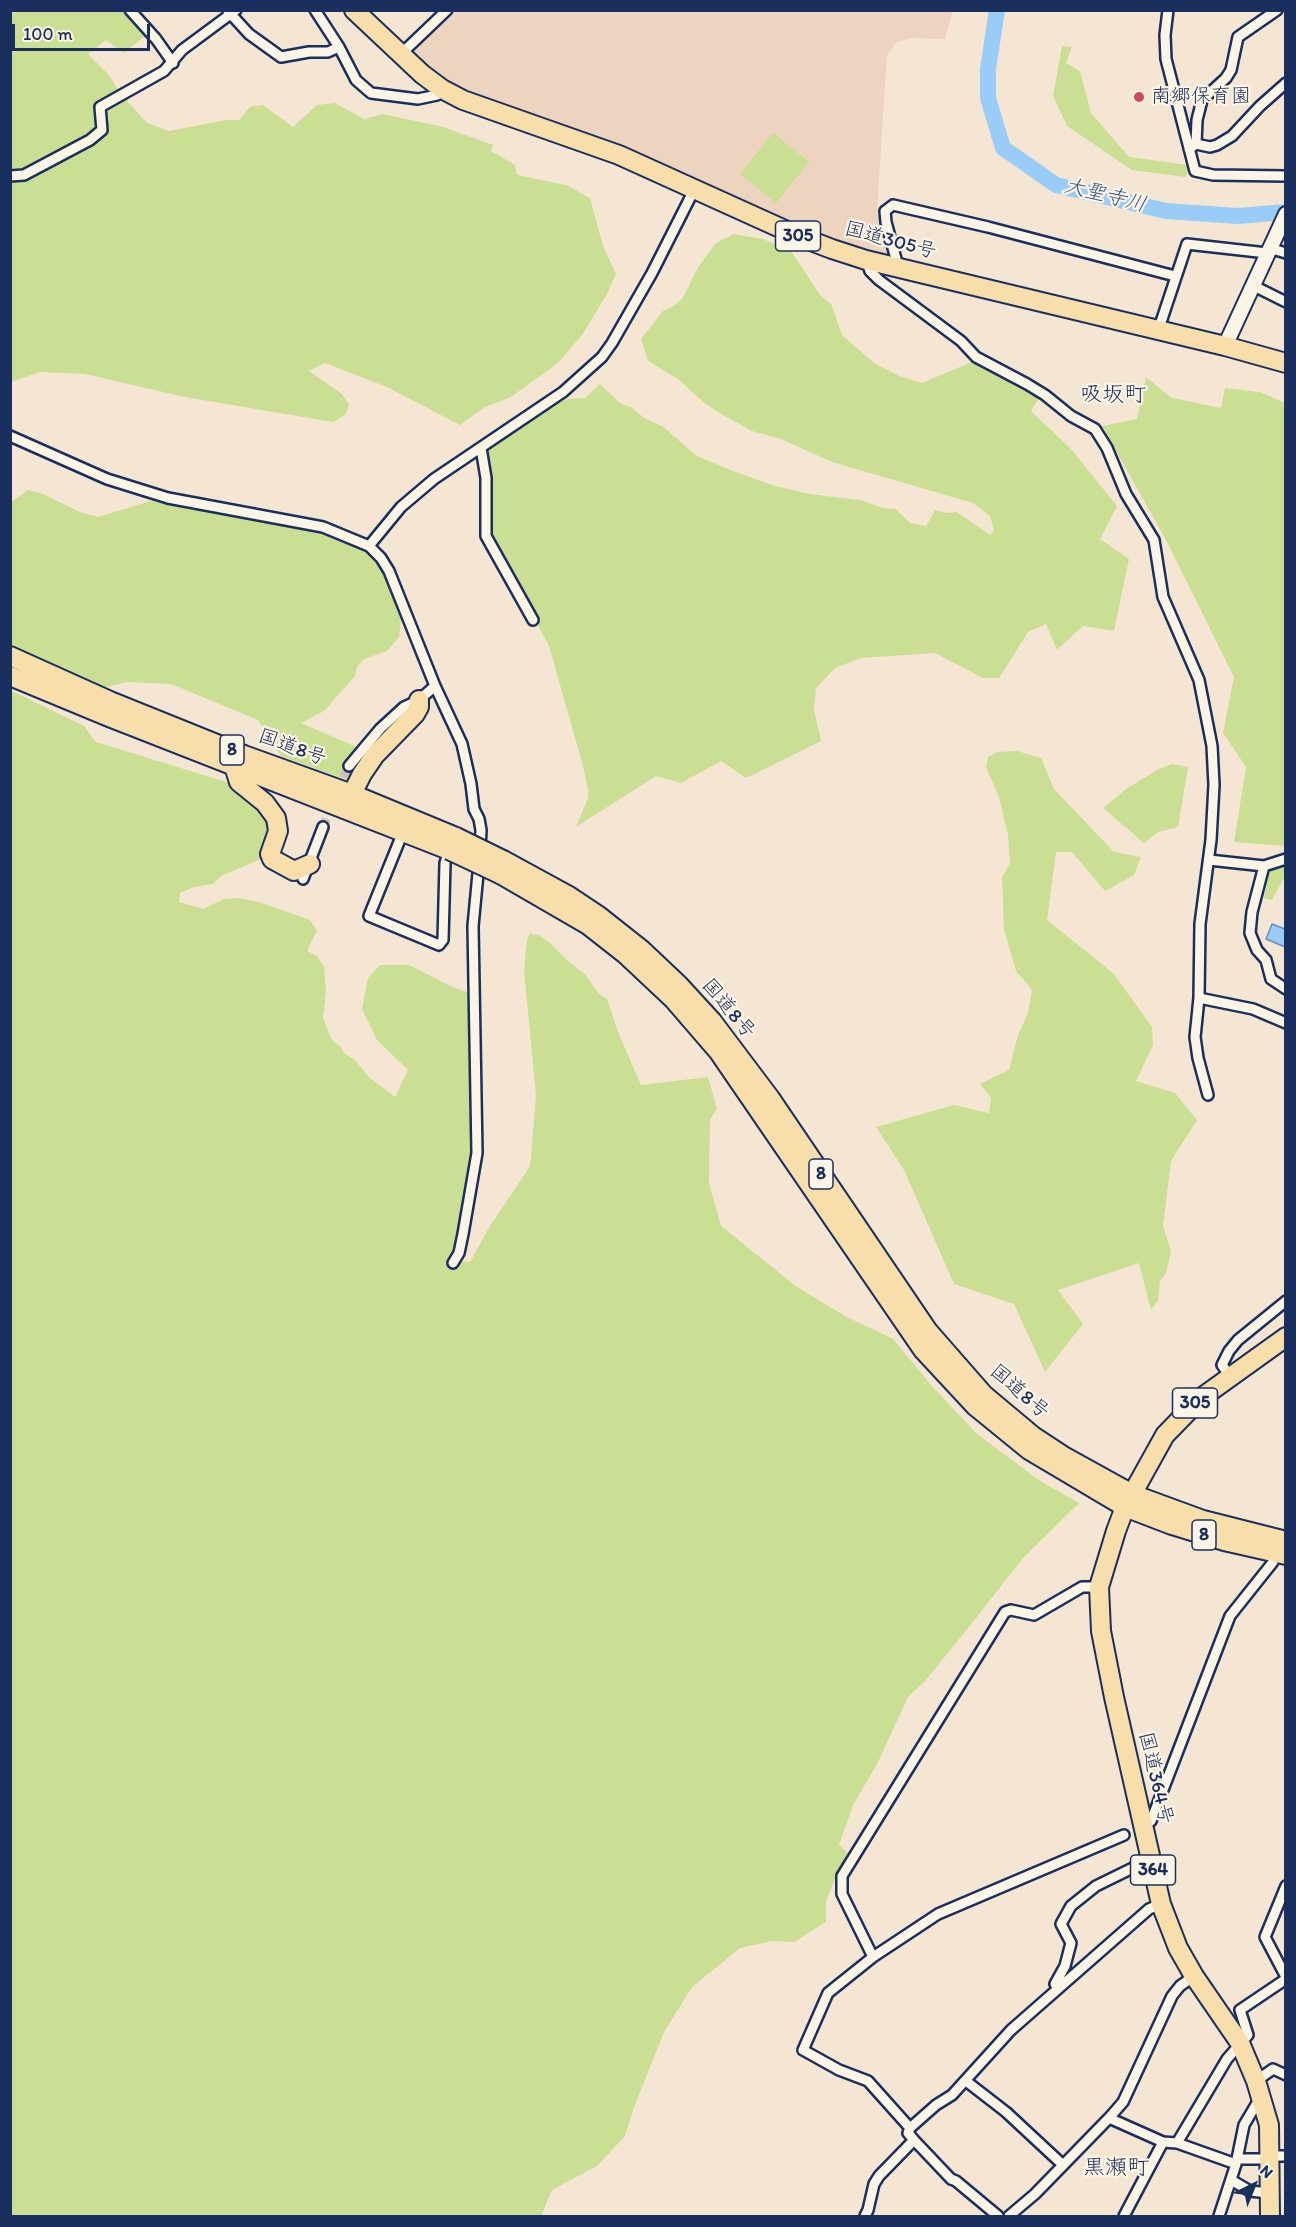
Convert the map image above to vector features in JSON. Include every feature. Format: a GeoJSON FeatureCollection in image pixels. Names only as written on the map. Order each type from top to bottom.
{"type":"FeatureCollection","features":[{"type":"Feature","properties":{"kind":"highway","name":"国道305号"},"geometry":{"type":"LineString","coordinates":[[354,10],[441,89],[488,110],[619,155],[798,236],[866,260],[1225,346],[1286,363]]}},
{"type":"Feature","properties":{"kind":"highway","name":"国道8号"},"geometry":{"type":"LineString","coordinates":[[10,656],[244,755],[352,794],[452,844],[569,896],[599,916],[642,950],[712,1022],[770,1098],[928,1331],[984,1395],[1033,1436],[1128,1500],[1203,1520],[1281,1550]]}},
{"type":"Feature","properties":{"kind":"highway","name":"国道8号"},"geometry":{"type":"LineString","coordinates":[[10,676],[403,832],[452,844]]}},
{"type":"Feature","properties":{"kind":"highway"},"geometry":{"type":"LineString","coordinates":[[352,794],[375,755],[415,714],[419,707],[418,699]]}},
{"type":"Feature","properties":{"kind":"highway"},"geometry":{"type":"LineString","coordinates":[[234,766],[239,782],[266,803],[276,818],[278,831],[270,854],[272,859],[294,871],[306,871]]}},
{"type":"Feature","properties":{"kind":"highway","name":"305"},"geometry":{"type":"LineString","coordinates":[[1128,1500],[1165,1435],[1201,1398],[1286,1337]]}},
{"type":"Feature","properties":{"kind":"highway","name":"国道364号"},"geometry":{"type":"LineString","coordinates":[[1128,1500],[1099,1587],[1101,1631],[1161,1904],[1178,1948],[1239,2043],[1259,2089],[1275,2157],[1269,2193],[1270,2217]]}},
{"type":"Feature","properties":{"kind":"street"},"geometry":{"type":"LineString","coordinates":[[130,10],[156,39],[173,63]]}},
{"type":"Feature","properties":{"kind":"street"},"geometry":{"type":"LineString","coordinates":[[315,10],[339,47],[356,80],[371,93],[418,99],[437,94],[441,89]]}},
{"type":"Feature","properties":{"kind":"street"},"geometry":{"type":"LineString","coordinates":[[401,54],[447,10]]}},
{"type":"Feature","properties":{"kind":"street"},"geometry":{"type":"LineString","coordinates":[[1168,10],[1165,35],[1166,59],[1193,147],[1195,171],[1213,175],[1286,176]]}},
{"type":"Feature","properties":{"kind":"street"},"geometry":{"type":"LineString","coordinates":[[1193,147],[1202,100],[1226,78],[1231,70],[1238,37],[1277,10]]}},
{"type":"Feature","properties":{"kind":"street"},"geometry":{"type":"LineString","coordinates":[[10,176],[24,175],[90,140],[102,130],[99,107],[164,71],[182,50],[231,12],[249,34],[281,57],[309,52],[328,52],[339,47]]}},
{"type":"Feature","properties":{"kind":"street"},"geometry":{"type":"LineString","coordinates":[[1193,147],[1210,147],[1222,143],[1286,83]]}},
{"type":"Feature","properties":{"kind":"street"},"geometry":{"type":"LineString","coordinates":[[369,546],[401,507],[434,479],[563,392],[602,357],[651,273],[694,190]]}},
{"type":"Feature","properties":{"kind":"street"},"geometry":{"type":"LineString","coordinates":[[897,268],[897,259],[885,222],[885,211],[893,205],[988,227],[1175,276]]}},
{"type":"Feature","properties":{"kind":"street"},"geometry":{"type":"LineString","coordinates":[[1225,346],[1286,214]]}},
{"type":"Feature","properties":{"kind":"street"},"geometry":{"type":"LineString","coordinates":[[1158,331],[1187,244],[1268,250],[1286,254]]}},
{"type":"Feature","properties":{"kind":"street"},"geometry":{"type":"LineString","coordinates":[[866,260],[870,271],[879,280],[961,341],[976,357],[1027,384],[1071,416],[1095,429],[1107,448],[1126,494],[1154,540],[1163,597],[1199,680],[1212,746],[1214,785],[1209,860],[1200,924],[1199,998],[1195,1037],[1208,1095]]}},
{"type":"Feature","properties":{"kind":"street"},"geometry":{"type":"LineString","coordinates":[[1252,285],[1286,302]]}},
{"type":"Feature","properties":{"kind":"street"},"geometry":{"type":"LineString","coordinates":[[10,436],[107,479],[168,498],[323,527],[369,546],[381,558],[389,571],[435,686],[462,744],[474,809],[482,830],[473,926],[477,1153],[459,1253],[453,1263]]}},
{"type":"Feature","properties":{"kind":"street"},"geometry":{"type":"LineString","coordinates":[[481,448],[486,478],[486,536],[533,620]]}},
{"type":"Feature","properties":{"kind":"street"},"geometry":{"type":"LineString","coordinates":[[349,766],[380,729],[404,707],[435,686]]}},
{"type":"Feature","properties":{"kind":"street"},"geometry":{"type":"LineString","coordinates":[[306,871],[323,827]]}},
{"type":"Feature","properties":{"kind":"street"},"geometry":{"type":"LineString","coordinates":[[403,832],[369,916],[439,945],[442,940],[445,863],[452,844]]}},
{"type":"Feature","properties":{"kind":"street"},"geometry":{"type":"LineString","coordinates":[[1209,860],[1264,866],[1286,859]]}},
{"type":"Feature","properties":{"kind":"street"},"geometry":{"type":"LineString","coordinates":[[1264,866],[1252,912],[1250,933],[1257,950],[1266,960],[1271,979],[1286,989]]}},
{"type":"Feature","properties":{"kind":"street"},"geometry":{"type":"LineString","coordinates":[[1199,998],[1253,1009],[1286,1023]]}},
{"type":"Feature","properties":{"kind":"street"},"geometry":{"type":"LineString","coordinates":[[1230,1376],[1222,1365],[1229,1351],[1238,1340],[1286,1301]]}},
{"type":"Feature","properties":{"kind":"street"},"geometry":{"type":"LineString","coordinates":[[1143,1825],[1151,1821],[1230,1616],[1281,1550]]}},
{"type":"Feature","properties":{"kind":"street"},"geometry":{"type":"LineString","coordinates":[[873,1957],[842,1894],[842,1876],[1005,1612],[1011,1610],[1034,1615],[1082,1587],[1099,1587]]}},
{"type":"Feature","properties":{"kind":"street"},"geometry":{"type":"LineString","coordinates":[[910,2128],[867,2081],[839,2070],[803,2049],[828,1992],[873,1957],[950,1907],[1124,1835]]}},
{"type":"Feature","properties":{"kind":"street"},"geometry":{"type":"LineString","coordinates":[[1058,1989],[1055,1984],[1065,1966],[1071,1943],[1061,1924],[1071,1906],[1096,1886],[1151,1859]]}},
{"type":"Feature","properties":{"kind":"street"},"geometry":{"type":"LineString","coordinates":[[1177,2143],[1227,2060],[1248,2035],[1240,2010],[1286,1978],[1265,1937],[1286,1886]]}},
{"type":"Feature","properties":{"kind":"street"},"geometry":{"type":"LineString","coordinates":[[998,2217],[951,2179],[908,2133],[910,2128],[966,2081],[1011,2030],[1149,1910],[1161,1904]]}},
{"type":"Feature","properties":{"kind":"street"},"geometry":{"type":"LineString","coordinates":[[1009,2217],[1035,2194],[1109,2118],[1131,2088],[1172,1996],[1180,1986],[1194,1976]]}},
{"type":"Feature","properties":{"kind":"street"},"geometry":{"type":"LineString","coordinates":[[1219,2217],[1232,2180],[1244,2125],[1259,2089],[1274,2069],[1286,2075]]}},
{"type":"Feature","properties":{"kind":"street"},"geometry":{"type":"LineString","coordinates":[[966,2081],[1006,2113],[1063,2165]]}},
{"type":"Feature","properties":{"kind":"street"},"geometry":{"type":"LineString","coordinates":[[1109,2118],[1163,2142],[1177,2143],[1237,2161],[1275,2157]]}},
{"type":"Feature","properties":{"kind":"street"},"geometry":{"type":"LineString","coordinates":[[865,2217],[874,2184],[879,2176],[914,2140]]}},
{"type":"Feature","properties":{"kind":"street"},"geometry":{"type":"LineString","coordinates":[[1124,2217],[1163,2142]]}},
{"type":"Feature","properties":{"kind":"street"},"geometry":{"type":"LineString","coordinates":[[1232,2180],[1250,2191],[1269,2193]]}},
{"type":"Feature","properties":{"kind":"shaded area"},"geometry":{"type":"Polygon","coordinates":[[[457,11],[953,11],[945,39],[911,38],[896,43],[887,55],[877,209],[888,257],[799,231],[479,100],[442,81],[410,54],[457,11]]]}},
{"type":"Feature","properties":{"kind":"green space"},"geometry":{"type":"Polygon","coordinates":[[[11,11],[126,11],[147,34],[124,53],[106,40],[88,54],[109,75],[120,93],[147,123],[169,131],[226,120],[239,120],[250,107],[263,105],[293,127],[317,105],[335,103],[364,119],[383,114],[443,127],[493,145],[491,151],[515,165],[517,175],[566,185],[590,198],[603,246],[616,274],[607,294],[582,335],[558,363],[511,397],[485,407],[460,425],[387,387],[325,363],[309,371],[342,394],[349,405],[346,414],[333,422],[185,397],[85,374],[40,372],[11,382],[11,11]]]}},
{"type":"Feature","properties":{"kind":"green space"},"geometry":{"type":"Polygon","coordinates":[[[1062,46],[1072,47],[1066,63],[1080,71],[1091,113],[1129,157],[1189,165],[1186,177],[1132,170],[1067,126],[1053,96],[1062,46]]]}},
{"type":"Feature","properties":{"kind":"green space"},"geometry":{"type":"Polygon","coordinates":[[[773,133],[809,162],[776,203],[740,174],[773,133]]]}},
{"type":"Feature","properties":{"kind":"green space"},"geometry":{"type":"Polygon","coordinates":[[[734,234],[763,239],[791,251],[820,295],[831,304],[842,335],[874,363],[899,376],[922,383],[974,361],[1039,398],[1031,411],[1071,449],[1117,506],[1100,539],[1129,559],[1114,631],[1083,626],[1057,650],[1046,624],[1028,632],[999,678],[983,678],[935,653],[861,658],[835,668],[816,688],[814,710],[821,741],[746,778],[721,761],[681,783],[656,776],[576,827],[588,798],[582,762],[549,646],[490,538],[484,448],[511,433],[548,407],[567,399],[585,398],[600,384],[621,404],[631,407],[644,418],[662,426],[697,456],[733,471],[775,486],[809,494],[860,500],[883,508],[896,509],[910,523],[926,526],[935,510],[947,513],[957,512],[990,535],[994,530],[990,516],[973,503],[832,462],[781,439],[752,431],[703,402],[678,379],[648,361],[641,339],[663,311],[683,298],[698,267],[716,243],[734,234]]]}},
{"type":"Feature","properties":{"kind":"green space"},"geometry":{"type":"Polygon","coordinates":[[[1146,377],[1172,398],[1221,408],[1225,388],[1260,392],[1285,403],[1285,846],[1234,842],[1246,767],[1223,733],[1234,677],[1166,540],[1102,426],[1137,419],[1146,377]]]}},
{"type":"Feature","properties":{"kind":"green space"},"geometry":{"type":"Polygon","coordinates":[[[28,490],[43,494],[80,512],[98,517],[151,501],[322,534],[360,547],[374,556],[401,620],[399,637],[387,651],[364,659],[357,667],[355,676],[324,711],[301,723],[357,747],[343,765],[355,776],[350,781],[281,756],[258,720],[171,684],[126,682],[100,689],[11,645],[10,503],[28,490]]]}},
{"type":"Feature","properties":{"kind":"green space"},"geometry":{"type":"Polygon","coordinates":[[[10,690],[84,726],[96,742],[236,785],[248,793],[274,827],[266,857],[221,876],[213,884],[194,887],[180,893],[179,902],[203,909],[224,899],[239,898],[259,902],[310,920],[317,930],[307,951],[317,956],[324,967],[326,991],[323,1018],[332,1040],[340,1046],[344,1053],[355,1060],[369,1077],[395,1097],[408,1070],[377,1040],[362,1009],[368,978],[380,965],[409,965],[467,992],[475,1042],[473,1162],[456,1254],[460,1261],[470,1262],[490,1226],[529,1168],[536,1096],[524,970],[527,940],[530,933],[550,943],[585,974],[597,992],[607,999],[618,1032],[641,1085],[708,1077],[717,1109],[710,1120],[709,1183],[721,1226],[797,1287],[845,1316],[893,1339],[932,1386],[976,1433],[1040,1481],[1079,1503],[1023,1558],[925,1681],[908,1697],[877,1764],[853,1805],[839,1845],[849,1854],[837,1874],[826,1901],[826,1922],[794,1942],[772,1941],[740,1948],[692,1987],[664,2032],[625,2136],[597,2166],[552,2190],[542,2214],[544,2216],[11,2216],[10,690]]]}},
{"type":"Feature","properties":{"kind":"green space"},"geometry":{"type":"Polygon","coordinates":[[[1017,751],[1041,758],[1054,789],[1114,852],[1141,857],[1134,875],[1105,891],[1072,852],[1056,852],[1047,920],[1113,973],[1152,1027],[1153,1045],[1136,1081],[1175,1093],[1197,1120],[1171,1161],[1163,1226],[1171,1251],[1166,1273],[1160,1281],[1158,1301],[1151,1310],[1139,1263],[1058,1290],[1083,1324],[1045,1372],[1014,1304],[954,1284],[904,1170],[876,1127],[954,1105],[989,1113],[991,1098],[980,1084],[1009,1070],[1018,1035],[1028,1013],[1032,990],[1016,971],[1004,929],[1002,878],[1010,863],[1008,835],[999,797],[986,767],[988,757],[997,752],[1017,751]]]}},
{"type":"Feature","properties":{"kind":"green space"},"geometry":{"type":"Polygon","coordinates":[[[1172,764],[1188,767],[1178,827],[1158,832],[1144,843],[1103,808],[1126,789],[1157,770],[1172,764]]]}},
{"type":"Feature","properties":{"kind":"green space"},"geometry":{"type":"Polygon","coordinates":[[[1285,864],[1285,876],[1272,900],[1264,898],[1270,870],[1285,864]]]}},
{"type":"Feature","properties":{"kind":"water"},"geometry":{"type":"Polygon","coordinates":[[[1272,924],[1285,929],[1285,947],[1266,939],[1272,924]]]}},
{"type":"Feature","properties":{"kind":"waterway","name":"大聖寺川"},"geometry":{"type":"LineString","coordinates":[[997,10],[988,69],[988,98],[1003,148],[1056,185],[1166,211],[1238,216],[1286,212]]}},
{"type":"Feature","properties":{"kind":"tunnel"},"geometry":{"type":"LineString","coordinates":[[323,827],[349,766]]}},
{"type":"Feature","properties":{"kind":"place","name":"南郷保育園"},"geometry":{"type":"Point","coordinates":[1139,97]}},
{"type":"Feature","properties":{"kind":"district","name":"吸坂町"},"geometry":{"type":"Point","coordinates":[1113,395]}},
{"type":"Feature","properties":{"kind":"district","name":"黒瀬町"},"geometry":{"type":"Point","coordinates":[1116,2168]}}]}
